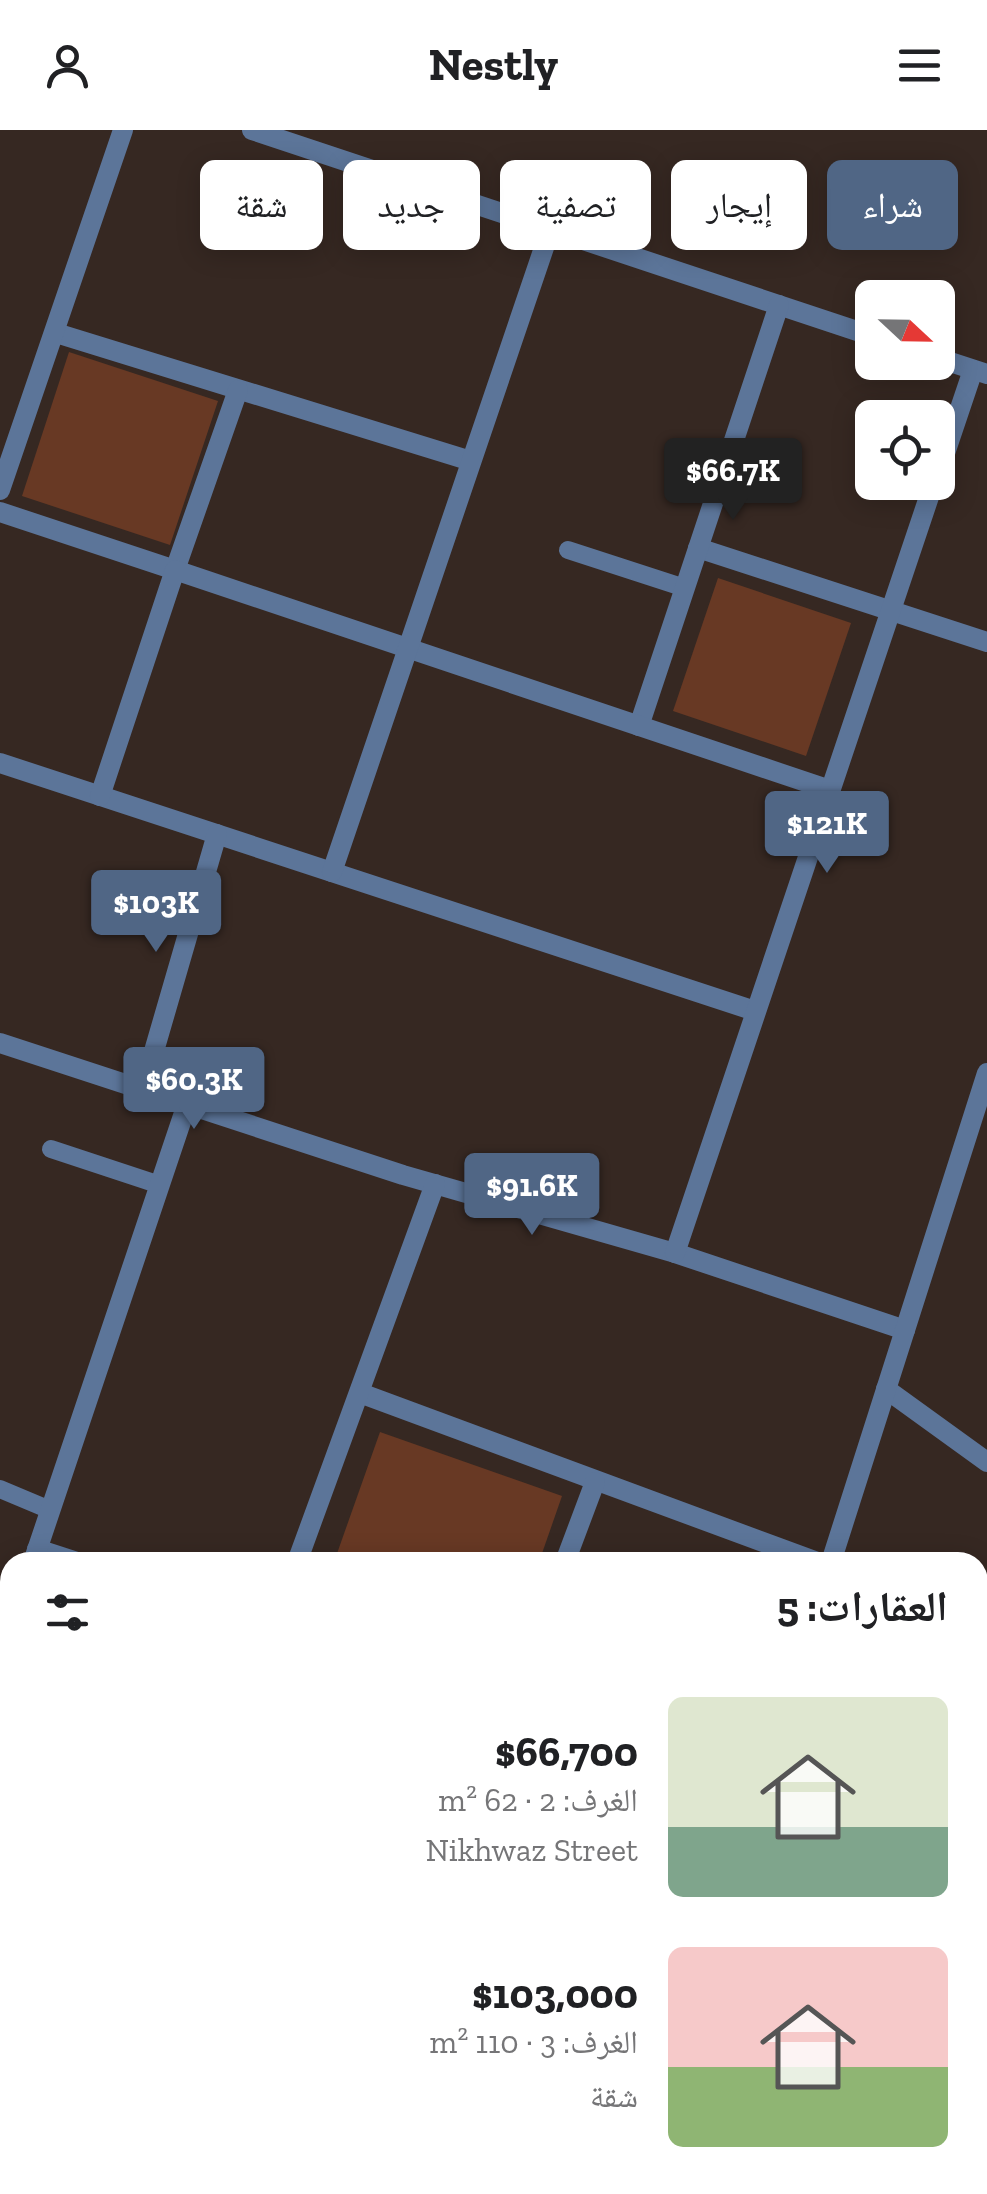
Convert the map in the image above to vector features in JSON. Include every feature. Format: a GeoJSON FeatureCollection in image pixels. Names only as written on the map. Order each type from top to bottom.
{"type":"FeatureCollection","features":[{"type":"Feature","properties":{"kind":"street"},"geometry":{"type":"LineString","coordinates":[[0,490],[124,130]]}},
{"type":"Feature","properties":{"kind":"street"},"geometry":{"type":"LineString","coordinates":[[252,130],[500,213]]}},
{"type":"Feature","properties":{"kind":"street"},"geometry":{"type":"LineString","coordinates":[[332,872],[543,250]]}},
{"type":"Feature","properties":{"kind":"street"},"geometry":{"type":"LineString","coordinates":[[611,250],[855,330]]}},
{"type":"Feature","properties":{"kind":"street"},"geometry":{"type":"LineString","coordinates":[[639,726],[779,305]]}},
{"type":"Feature","properties":{"kind":"street"},"geometry":{"type":"LineString","coordinates":[[56,332],[471,461]]}},
{"type":"Feature","properties":{"kind":"street"},"geometry":{"type":"LineString","coordinates":[[955,364],[980,372],[955,433]]}},
{"type":"Feature","properties":{"kind":"street"},"geometry":{"type":"LineString","coordinates":[[100,796],[238,390]]}},
{"type":"Feature","properties":{"kind":"street"},"geometry":{"type":"LineString","coordinates":[[675,1253],[928,500]]}},
{"type":"Feature","properties":{"kind":"street"},"geometry":{"type":"LineString","coordinates":[[0,512],[830,790]]}},
{"type":"Feature","properties":{"kind":"street"},"geometry":{"type":"LineString","coordinates":[[698,548],[987,642]]}},
{"type":"Feature","properties":{"kind":"street"},"geometry":{"type":"LineString","coordinates":[[0,763],[755,1011]]}},
{"type":"Feature","properties":{"kind":"street"},"geometry":{"type":"LineString","coordinates":[[143,1089],[217,834]]}},
{"type":"Feature","properties":{"kind":"street"},"geometry":{"type":"LineString","coordinates":[[0,1042],[434,1184],[675,1253],[906,1330]]}},
{"type":"Feature","properties":{"kind":"street"},"geometry":{"type":"LineString","coordinates":[[834,1552],[987,1073]]}},
{"type":"Feature","properties":{"kind":"street"},"geometry":{"type":"LineString","coordinates":[[36,1552],[187,1104]]}},
{"type":"Feature","properties":{"kind":"street"},"geometry":{"type":"LineString","coordinates":[[301,1552],[434,1184]]}},
{"type":"Feature","properties":{"kind":"street"},"geometry":{"type":"LineString","coordinates":[[886,1388],[987,1462]]}},
{"type":"Feature","properties":{"kind":"street"},"geometry":{"type":"LineString","coordinates":[[360,1393],[789,1552]]}},
{"type":"Feature","properties":{"kind":"street"},"geometry":{"type":"LineString","coordinates":[[568,1552],[594,1482]]}},
{"type":"Feature","properties":{"kind":"lane"},"geometry":{"type":"LineString","coordinates":[[568,550],[685,588]]}},
{"type":"Feature","properties":{"kind":"lane"},"geometry":{"type":"LineString","coordinates":[[51,1150],[160,1185]]}},
{"type":"Feature","properties":{"kind":"lane"},"geometry":{"type":"LineString","coordinates":[[0,1489],[50,1510]]}},
{"type":"Feature","properties":{"kind":"shaded area"},"geometry":{"type":"Polygon","coordinates":[[[69,352],[218,401],[170,545],[22,496],[69,352]]]}},
{"type":"Feature","properties":{"kind":"shaded area"},"geometry":{"type":"Polygon","coordinates":[[[718,578],[851,623],[806,756],[673,711],[718,578]]]}},
{"type":"Feature","properties":{"kind":"shaded area"},"geometry":{"type":"Polygon","coordinates":[[[380,1432],[562,1496],[542,1552],[338,1552],[380,1432]]]}}]}
